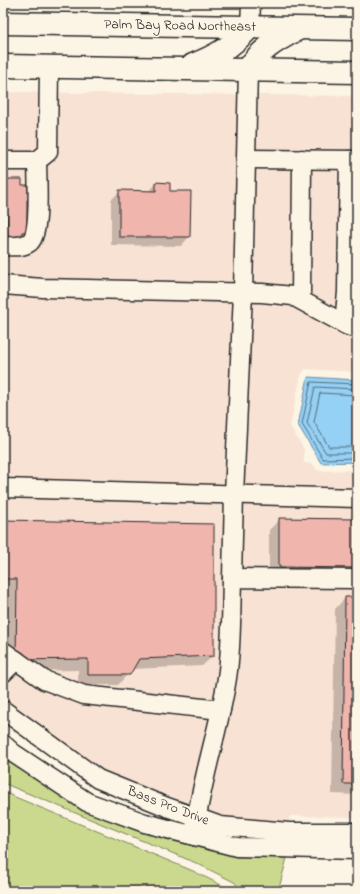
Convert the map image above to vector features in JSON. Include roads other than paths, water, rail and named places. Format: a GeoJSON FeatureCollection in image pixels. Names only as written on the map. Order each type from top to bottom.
{"type":"FeatureCollection","features":[{"type":"Feature","properties":{"kind":"main road","name":"Palm Bay Road Northeast"},"geometry":{"type":"LineString","coordinates":[[3,22],[357,29]]}},
{"type":"Feature","properties":{"kind":"main road"},"geometry":{"type":"LineString","coordinates":[[184,68],[214,56],[236,42],[250,28]]}},
{"type":"Feature","properties":{"kind":"main road"},"geometry":{"type":"LineString","coordinates":[[248,69],[257,55],[269,44],[299,28]]}},
{"type":"Feature","properties":{"kind":"main road"},"geometry":{"type":"LineString","coordinates":[[3,66],[357,72]]}},
{"type":"Feature","properties":{"kind":"street"},"geometry":{"type":"LineString","coordinates":[[250,28],[251,3]]}},
{"type":"Feature","properties":{"kind":"street"},"geometry":{"type":"LineString","coordinates":[[3,161],[37,161],[48,152],[49,67]]}},
{"type":"Feature","properties":{"kind":"street"},"geometry":{"type":"LineString","coordinates":[[194,836],[196,817],[227,677],[243,293],[248,69]]}},
{"type":"Feature","properties":{"kind":"street"},"geometry":{"type":"LineString","coordinates":[[3,285],[43,288],[243,293],[293,296],[350,327],[352,292],[353,160],[247,159]]}},
{"type":"Feature","properties":{"kind":"street"},"geometry":{"type":"LineString","coordinates":[[301,300],[302,160]]}},
{"type":"Feature","properties":{"kind":"street"},"geometry":{"type":"LineString","coordinates":[[3,246],[21,247],[31,241],[36,229],[37,161]]}},
{"type":"Feature","properties":{"kind":"street"},"geometry":{"type":"LineString","coordinates":[[3,488],[357,498]]}},
{"type":"Feature","properties":{"kind":"street"},"geometry":{"type":"LineString","coordinates":[[232,578],[357,579]]}},
{"type":"Feature","properties":{"kind":"street"},"geometry":{"type":"LineString","coordinates":[[3,673],[9,656],[44,680],[84,695],[220,710]]}},
{"type":"Feature","properties":{"kind":"street","name":"Bass Pro Drive"},"geometry":{"type":"LineString","coordinates":[[3,710],[98,779],[220,826],[289,832],[357,832]]}},
{"type":"Feature","properties":{"kind":"street","name":"Bass Pro Drive"},"geometry":{"type":"LineString","coordinates":[[3,744],[13,753],[87,802],[145,823],[237,847],[357,850]]}},
{"type":"Feature","properties":{"kind":"water"},"geometry":{"type":"Polygon","coordinates":[[[308,377],[357,380],[357,462],[321,463],[298,425],[308,377]]]}}]}
